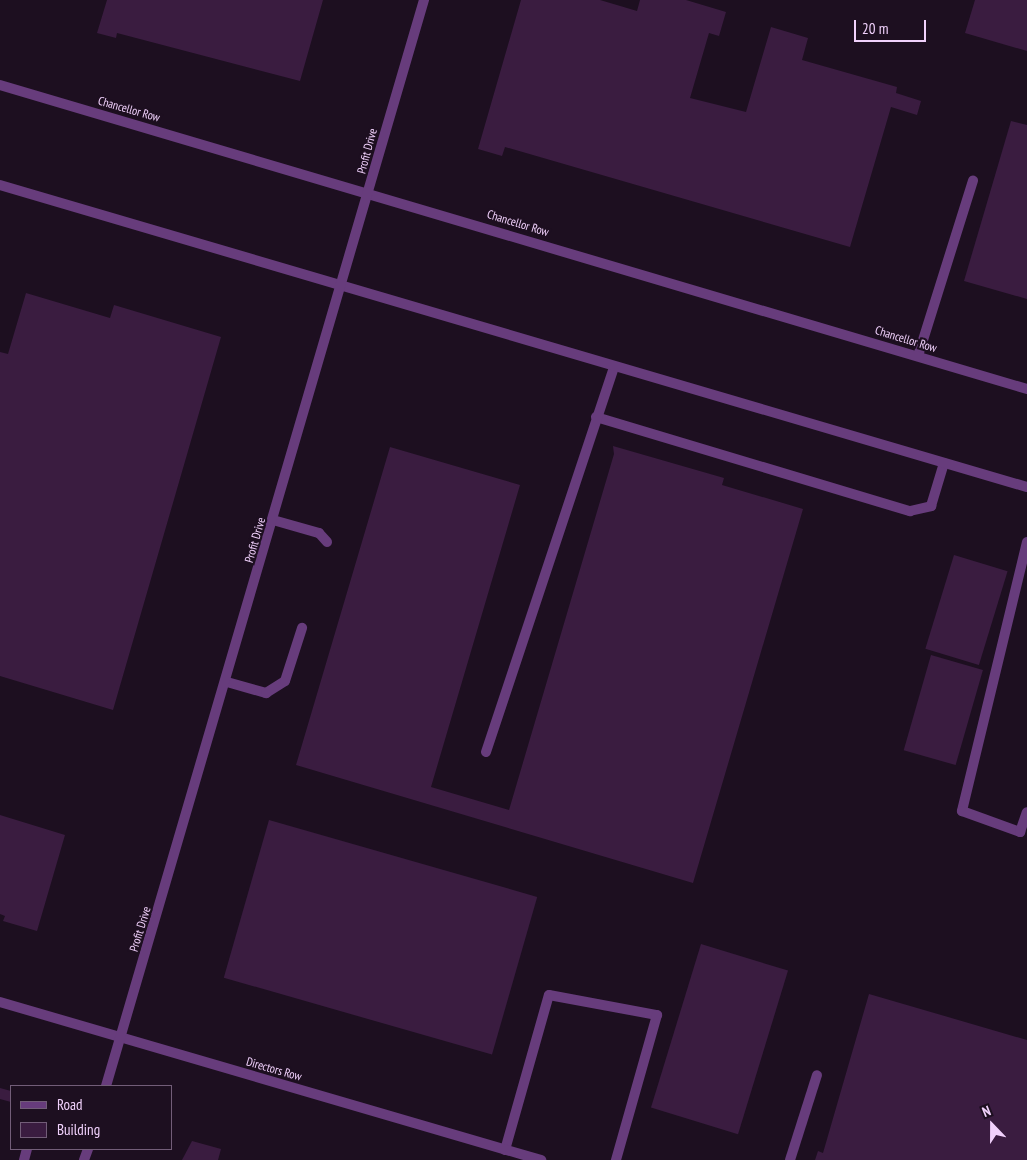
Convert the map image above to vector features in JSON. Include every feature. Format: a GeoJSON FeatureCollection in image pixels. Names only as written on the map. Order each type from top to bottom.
{"type":"FeatureCollection","features":[{"type":"Feature","properties":{"kind":"street","name":"Profit Drive"},"geometry":{"type":"LineString","coordinates":[[106,1085],[227,682],[338,288],[369,192],[424,0]]}},
{"type":"Feature","properties":{"kind":"street","name":"Chancellor Row"},"geometry":{"type":"LineString","coordinates":[[0,85],[369,192],[1027,388]]}},
{"type":"Feature","properties":{"kind":"street"},"geometry":{"type":"LineString","coordinates":[[918,356],[973,180]]}},
{"type":"Feature","properties":{"kind":"street"},"geometry":{"type":"LineString","coordinates":[[0,185],[338,288],[1027,487]]}},
{"type":"Feature","properties":{"kind":"street"},"geometry":{"type":"LineString","coordinates":[[486,752],[614,367]]}},
{"type":"Feature","properties":{"kind":"street"},"geometry":{"type":"LineString","coordinates":[[596,417],[910,511],[931,506],[944,463]]}},
{"type":"Feature","properties":{"kind":"street"},"geometry":{"type":"LineString","coordinates":[[274,520],[319,533],[327,542]]}},
{"type":"Feature","properties":{"kind":"street"},"geometry":{"type":"LineString","coordinates":[[1027,542],[962,811],[1020,832],[1027,812]]}},
{"type":"Feature","properties":{"kind":"street"},"geometry":{"type":"LineString","coordinates":[[227,682],[266,693],[285,680],[302,628]]}},
{"type":"Feature","properties":{"kind":"street"},"geometry":{"type":"LineString","coordinates":[[506,1150],[548,995],[657,1015],[616,1160]]}},
{"type":"Feature","properties":{"kind":"street","name":"Directors Row"},"geometry":{"type":"LineString","coordinates":[[0,1002],[542,1160]]}},
{"type":"Feature","properties":{"kind":"street"},"geometry":{"type":"LineString","coordinates":[[790,1160],[817,1075]]}},
{"type":"Feature","properties":{"kind":"building"},"geometry":{"type":"Polygon","coordinates":[[[107,0],[323,0],[300,81],[117,33],[116,38],[97,33],[107,0]]]}},
{"type":"Feature","properties":{"kind":"building"},"geometry":{"type":"Polygon","coordinates":[[[521,0],[600,0],[637,11],[640,0],[686,0],[726,12],[719,36],[709,33],[690,98],[746,112],[771,27],[808,38],[802,60],[897,87],[896,93],[921,101],[917,115],[891,107],[850,247],[505,147],[502,156],[478,149],[521,0]]]}},
{"type":"Feature","properties":{"kind":"building"},"geometry":{"type":"Polygon","coordinates":[[[975,0],[1027,0],[1027,51],[965,33],[975,0]]]}},
{"type":"Feature","properties":{"kind":"building"},"geometry":{"type":"Polygon","coordinates":[[[1011,121],[1027,125],[1027,299],[964,281],[1011,121]]]}},
{"type":"Feature","properties":{"kind":"building"},"geometry":{"type":"Polygon","coordinates":[[[26,293],[110,318],[114,305],[221,337],[113,710],[0,676],[0,352],[8,354],[26,293]]]}},
{"type":"Feature","properties":{"kind":"building"},"geometry":{"type":"Polygon","coordinates":[[[613,446],[724,478],[722,485],[803,509],[693,883],[296,765],[390,447],[520,485],[431,787],[509,810],[614,454],[613,446]]]}},
{"type":"Feature","properties":{"kind":"building"},"geometry":{"type":"Polygon","coordinates":[[[954,555],[1008,571],[979,665],[925,649],[954,555]]]}},
{"type":"Feature","properties":{"kind":"building"},"geometry":{"type":"Polygon","coordinates":[[[931,655],[983,670],[956,765],[904,750],[931,655]]]}},
{"type":"Feature","properties":{"kind":"building"},"geometry":{"type":"Polygon","coordinates":[[[0,815],[65,835],[37,931],[3,921],[5,916],[0,914],[0,815]]]}},
{"type":"Feature","properties":{"kind":"building"},"geometry":{"type":"Polygon","coordinates":[[[269,820],[537,897],[492,1055],[224,978],[269,820]]]}},
{"type":"Feature","properties":{"kind":"building"},"geometry":{"type":"Polygon","coordinates":[[[701,944],[788,971],[738,1134],[651,1108],[701,944]]]}},
{"type":"Feature","properties":{"kind":"building"},"geometry":{"type":"Polygon","coordinates":[[[869,994],[1027,1040],[1027,1160],[815,1160],[818,1151],[823,1153],[869,994]]]}},
{"type":"Feature","properties":{"kind":"building"},"geometry":{"type":"Polygon","coordinates":[[[0,1088],[10,1091],[10,1102],[0,1099],[0,1088]]]}},
{"type":"Feature","properties":{"kind":"building"},"geometry":{"type":"Polygon","coordinates":[[[192,1141],[221,1149],[218,1160],[182,1160],[192,1141]]]}}]}
